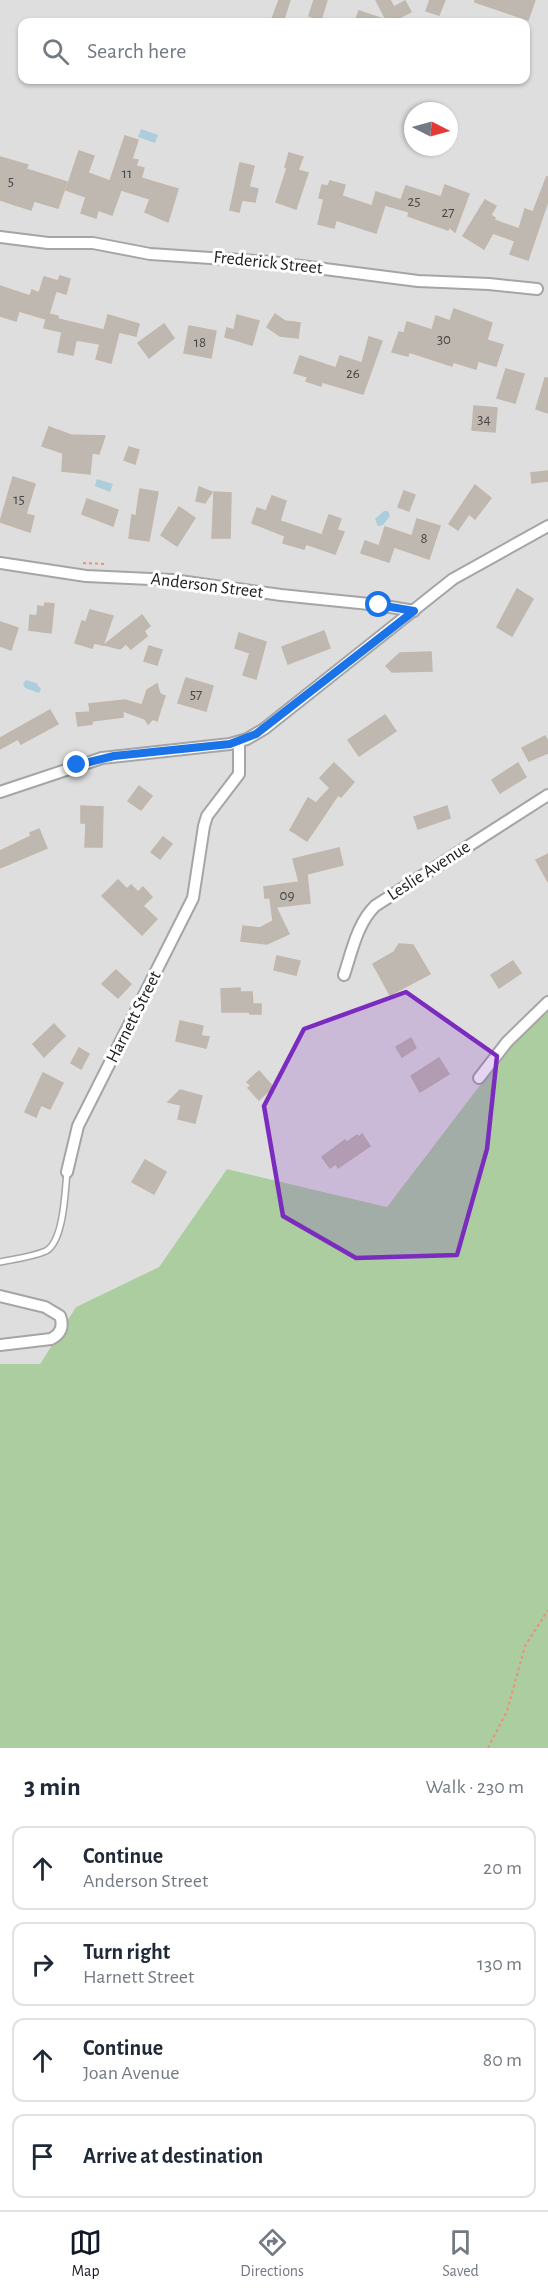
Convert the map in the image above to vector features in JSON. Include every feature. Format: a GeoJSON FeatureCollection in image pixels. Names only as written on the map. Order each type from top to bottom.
{"type":"FeatureCollection","features":[{"type":"Feature","properties":{"kind":"street","name":"Frederick Street"},"geometry":{"type":"LineString","coordinates":[[0,237],[48,243],[86,242],[150,254],[270,262],[418,281],[480,283],[537,289]]}},
{"type":"Feature","properties":{"kind":"street"},"geometry":{"type":"LineString","coordinates":[[0,792],[102,758],[239,742],[264,729],[463,573],[548,526]]}},
{"type":"Feature","properties":{"kind":"street","name":"Anderson Street"},"geometry":{"type":"LineString","coordinates":[[0,563],[86,576],[172,580],[414,611]]}},
{"type":"Feature","properties":{"kind":"street","name":"Harnett Street"},"geometry":{"type":"LineString","coordinates":[[67,1172],[78,1126],[193,898],[204,826],[207,816],[239,774],[239,742]]}},
{"type":"Feature","properties":{"kind":"street","name":"Leslie Avenue"},"geometry":{"type":"LineString","coordinates":[[344,975],[360,926],[375,906],[548,795]]}},
{"type":"Feature","properties":{"kind":"street"},"geometry":{"type":"LineString","coordinates":[[479,1078],[507,1042],[548,1002]]}},
{"type":"Feature","properties":{"kind":"street"},"geometry":{"type":"LineString","coordinates":[[0,1296],[45,1307],[60,1316],[62,1322],[60,1332],[51,1339],[0,1344]]}},
{"type":"Feature","properties":{"kind":"lane","name":"Harnett Street"},"geometry":{"type":"LineString","coordinates":[[0,1262],[40,1253],[54,1244],[60,1225],[67,1172]]}},
{"type":"Feature","properties":{"kind":"path"},"geometry":{"type":"LineString","coordinates":[[488,1748],[507,1711],[525,1646],[548,1610]]}},
{"type":"Feature","properties":{"kind":"highlighted area"},"geometry":{"type":"Polygon","coordinates":[[[406,992],[497,1056],[487,1149],[457,1255],[356,1258],[283,1216],[264,1106],[304,1029],[406,992]]]}},
{"type":"Feature","properties":{"kind":"shaded area"},"geometry":{"type":"Polygon","coordinates":[[[0,0],[548,0],[548,1012],[516,1038],[387,1207],[227,1169],[159,1267],[76,1307],[40,1364],[0,1364],[0,0]]]}},
{"type":"Feature","properties":{"kind":"green space"},"geometry":{"type":"Polygon","coordinates":[[[548,1012],[548,1748],[0,1748],[0,1364],[40,1364],[76,1307],[159,1267],[227,1169],[387,1207],[516,1038],[548,1012]]]}},
{"type":"Feature","properties":{"kind":"water"},"geometry":{"type":"Polygon","coordinates":[[[141,129],[158,135],[155,143],[138,137],[141,129]]]}},
{"type":"Feature","properties":{"kind":"water"},"geometry":{"type":"Polygon","coordinates":[[[97,479],[113,484],[110,492],[95,486],[97,479]]]}},
{"type":"Feature","properties":{"kind":"water"},"geometry":{"type":"Polygon","coordinates":[[[384,511],[388,511],[390,516],[383,525],[378,526],[375,519],[384,511]]]}},
{"type":"Feature","properties":{"kind":"water"},"geometry":{"type":"Polygon","coordinates":[[[26,680],[36,683],[41,689],[39,693],[25,688],[23,684],[26,680]]]}},
{"type":"Feature","properties":{"kind":"building"},"geometry":{"type":"Polygon","coordinates":[[[279,0],[290,0],[284,18],[272,18],[279,0]]]}},
{"type":"Feature","properties":{"kind":"building"},"geometry":{"type":"Polygon","coordinates":[[[314,0],[327,0],[322,18],[309,16],[314,0]]]}},
{"type":"Feature","properties":{"kind":"building"},"geometry":{"type":"Polygon","coordinates":[[[376,0],[390,0],[394,7],[405,1],[411,12],[399,18],[385,18],[376,0]]]}},
{"type":"Feature","properties":{"kind":"building"},"geometry":{"type":"Polygon","coordinates":[[[430,0],[445,0],[439,15],[426,11],[430,0]]]}},
{"type":"Feature","properties":{"kind":"building"},"geometry":{"type":"Polygon","coordinates":[[[475,0],[535,0],[529,18],[522,18],[475,2],[475,0]]]}},
{"type":"Feature","properties":{"kind":"building"},"geometry":{"type":"Polygon","coordinates":[[[359,11],[380,18],[356,18],[359,11]]]}},
{"type":"Feature","properties":{"kind":"building"},"geometry":{"type":"Polygon","coordinates":[[[125,136],[138,140],[132,159],[138,160],[136,166],[144,168],[141,178],[178,189],[168,222],[145,212],[150,199],[121,190],[112,215],[98,210],[96,218],[81,213],[86,197],[66,190],[79,151],[94,156],[88,173],[110,181],[125,136]]]}},
{"type":"Feature","properties":{"kind":"building"},"geometry":{"type":"Polygon","coordinates":[[[289,153],[303,157],[298,170],[308,173],[296,209],[276,202],[287,168],[285,167],[289,153]]]}},
{"type":"Feature","properties":{"kind":"building"},"geometry":{"type":"Polygon","coordinates":[[[0,157],[28,165],[26,169],[67,182],[58,208],[34,201],[31,210],[0,200],[0,157]]]}},
{"type":"Feature","properties":{"kind":"building"},"geometry":{"type":"Polygon","coordinates":[[[240,163],[254,166],[249,187],[258,189],[255,202],[242,200],[239,212],[230,210],[240,163]]]}},
{"type":"Feature","properties":{"kind":"building"},"geometry":{"type":"Polygon","coordinates":[[[547,176],[548,201],[528,260],[510,254],[515,241],[493,233],[484,249],[463,236],[485,200],[496,206],[491,215],[495,218],[494,220],[519,229],[525,209],[533,212],[547,176]]]}},
{"type":"Feature","properties":{"kind":"building"},"geometry":{"type":"Polygon","coordinates":[[[330,181],[345,185],[342,196],[372,206],[376,192],[401,200],[406,186],[441,197],[445,185],[469,194],[455,232],[449,227],[448,230],[408,216],[409,212],[385,205],[376,233],[336,220],[334,228],[318,224],[324,199],[319,198],[322,185],[328,186],[330,181]]]}},
{"type":"Feature","properties":{"kind":"building"},"geometry":{"type":"Polygon","coordinates":[[[60,276],[70,279],[66,294],[56,291],[49,314],[58,316],[58,319],[104,330],[108,315],[139,324],[136,336],[119,332],[111,363],[96,359],[100,344],[76,340],[73,355],[58,352],[62,332],[44,328],[46,319],[19,311],[16,321],[0,316],[0,286],[30,296],[32,290],[39,293],[44,277],[58,281],[60,276]]]}},
{"type":"Feature","properties":{"kind":"building"},"geometry":{"type":"Polygon","coordinates":[[[454,309],[492,323],[487,340],[503,345],[496,366],[478,361],[476,369],[453,362],[452,366],[409,352],[408,356],[392,352],[399,332],[404,333],[407,322],[432,330],[436,316],[450,321],[454,309]]]}},
{"type":"Feature","properties":{"kind":"building"},"geometry":{"type":"Polygon","coordinates":[[[275,314],[285,321],[300,323],[298,338],[280,336],[267,327],[275,314]]]}},
{"type":"Feature","properties":{"kind":"building"},"geometry":{"type":"Polygon","coordinates":[[[237,315],[259,321],[252,345],[225,337],[227,328],[234,330],[237,315]]]}},
{"type":"Feature","properties":{"kind":"building"},"geometry":{"type":"Polygon","coordinates":[[[164,324],[174,338],[149,358],[138,343],[164,324]]]}},
{"type":"Feature","properties":{"kind":"building"},"geometry":{"type":"Polygon","coordinates":[[[189,326],[216,331],[211,358],[184,353],[189,326]]]}},
{"type":"Feature","properties":{"kind":"building"},"geometry":{"type":"Polygon","coordinates":[[[369,337],[382,341],[363,394],[322,382],[321,386],[306,381],[308,377],[294,373],[300,356],[336,368],[340,356],[362,363],[369,337]]]}},
{"type":"Feature","properties":{"kind":"building"},"geometry":{"type":"Polygon","coordinates":[[[506,369],[524,374],[515,403],[497,398],[506,369]]]}},
{"type":"Feature","properties":{"kind":"building"},"geometry":{"type":"Polygon","coordinates":[[[545,378],[548,378],[548,413],[536,409],[545,378]]]}},
{"type":"Feature","properties":{"kind":"building"},"geometry":{"type":"Polygon","coordinates":[[[474,406],[497,408],[495,432],[472,430],[474,406]]]}},
{"type":"Feature","properties":{"kind":"building"},"geometry":{"type":"Polygon","coordinates":[[[49,427],[71,435],[105,436],[99,454],[92,453],[90,474],[62,471],[63,453],[42,446],[49,427]]]}},
{"type":"Feature","properties":{"kind":"building"},"geometry":{"type":"Polygon","coordinates":[[[129,447],[139,450],[135,464],[124,460],[129,447]]]}},
{"type":"Feature","properties":{"kind":"building"},"geometry":{"type":"Polygon","coordinates":[[[548,471],[548,481],[532,483],[531,473],[548,471]]]}},
{"type":"Feature","properties":{"kind":"building"},"geometry":{"type":"Polygon","coordinates":[[[13,477],[35,484],[26,514],[34,516],[30,532],[0,522],[13,477]]]}},
{"type":"Feature","properties":{"kind":"building"},"geometry":{"type":"Polygon","coordinates":[[[475,485],[491,498],[475,519],[469,514],[458,530],[449,524],[475,485]]]}},
{"type":"Feature","properties":{"kind":"building"},"geometry":{"type":"Polygon","coordinates":[[[199,487],[212,492],[205,503],[196,501],[199,487]]]}},
{"type":"Feature","properties":{"kind":"building"},"geometry":{"type":"Polygon","coordinates":[[[140,489],[158,492],[149,541],[129,538],[132,515],[136,516],[140,489]]]}},
{"type":"Feature","properties":{"kind":"building"},"geometry":{"type":"Polygon","coordinates":[[[404,491],[415,495],[409,511],[398,507],[404,491]]]}},
{"type":"Feature","properties":{"kind":"building"},"geometry":{"type":"Polygon","coordinates":[[[214,492],[231,493],[230,538],[212,538],[214,492]]]}},
{"type":"Feature","properties":{"kind":"building"},"geometry":{"type":"Polygon","coordinates":[[[272,496],[286,501],[280,521],[322,535],[329,515],[341,519],[337,530],[344,532],[335,554],[306,544],[304,549],[283,543],[285,536],[252,523],[257,508],[266,511],[272,496]]]}},
{"type":"Feature","properties":{"kind":"building"},"geometry":{"type":"Polygon","coordinates":[[[87,499],[118,510],[113,526],[82,514],[87,499]]]}},
{"type":"Feature","properties":{"kind":"building"},"geometry":{"type":"Polygon","coordinates":[[[179,507],[195,518],[177,546],[161,535],[179,507]]]}},
{"type":"Feature","properties":{"kind":"building"},"geometry":{"type":"Polygon","coordinates":[[[417,519],[440,526],[429,559],[394,547],[389,562],[361,553],[365,541],[379,546],[385,527],[412,536],[417,519]]]}},
{"type":"Feature","properties":{"kind":"building"},"geometry":{"type":"Polygon","coordinates":[[[517,589],[533,599],[512,636],[497,627],[517,589]]]}},
{"type":"Feature","properties":{"kind":"building"},"geometry":{"type":"Polygon","coordinates":[[[45,603],[54,604],[51,633],[29,630],[30,615],[37,616],[38,606],[44,607],[45,603]]]}},
{"type":"Feature","properties":{"kind":"building"},"geometry":{"type":"Polygon","coordinates":[[[90,610],[113,616],[103,645],[94,643],[92,648],[75,643],[82,621],[86,622],[90,610]]]}},
{"type":"Feature","properties":{"kind":"building"},"geometry":{"type":"Polygon","coordinates":[[[142,615],[150,626],[144,631],[147,636],[131,649],[126,644],[120,649],[104,645],[142,615]]]}},
{"type":"Feature","properties":{"kind":"building"},"geometry":{"type":"Polygon","coordinates":[[[0,622],[18,628],[11,650],[0,646],[0,622]]]}},
{"type":"Feature","properties":{"kind":"building"},"geometry":{"type":"Polygon","coordinates":[[[324,631],[330,648],[288,664],[282,647],[324,631]]]}},
{"type":"Feature","properties":{"kind":"building"},"geometry":{"type":"Polygon","coordinates":[[[239,633],[266,642],[256,679],[243,675],[250,653],[235,648],[239,633]]]}},
{"type":"Feature","properties":{"kind":"building"},"geometry":{"type":"Polygon","coordinates":[[[149,646],[162,650],[157,665],[144,661],[149,646]]]}},
{"type":"Feature","properties":{"kind":"building"},"geometry":{"type":"Polygon","coordinates":[[[431,652],[432,671],[392,672],[386,666],[400,653],[431,652]]]}},
{"type":"Feature","properties":{"kind":"building"},"geometry":{"type":"Polygon","coordinates":[[[186,678],[213,686],[206,711],[178,703],[186,678]]]}},
{"type":"Feature","properties":{"kind":"building"},"geometry":{"type":"Polygon","coordinates":[[[157,684],[160,694],[165,696],[157,721],[153,719],[148,724],[145,719],[123,711],[123,717],[92,721],[92,724],[78,726],[76,713],[90,712],[89,704],[125,700],[142,705],[147,690],[157,684]]]}},
{"type":"Feature","properties":{"kind":"building"},"geometry":{"type":"Polygon","coordinates":[[[50,710],[58,724],[21,744],[18,739],[0,749],[0,738],[50,710]]]}},
{"type":"Feature","properties":{"kind":"building"},"geometry":{"type":"Polygon","coordinates":[[[385,715],[396,731],[359,756],[348,740],[385,715]]]}},
{"type":"Feature","properties":{"kind":"building"},"geometry":{"type":"Polygon","coordinates":[[[545,736],[548,742],[548,753],[529,761],[522,748],[545,736]]]}},
{"type":"Feature","properties":{"kind":"building"},"geometry":{"type":"Polygon","coordinates":[[[334,763],[354,782],[341,797],[338,795],[307,841],[290,830],[308,798],[316,803],[330,788],[320,778],[334,763]]]}},
{"type":"Feature","properties":{"kind":"building"},"geometry":{"type":"Polygon","coordinates":[[[518,763],[526,777],[500,793],[492,780],[518,763]]]}},
{"type":"Feature","properties":{"kind":"building"},"geometry":{"type":"Polygon","coordinates":[[[139,786],[152,796],[141,810],[128,801],[139,786]]]}},
{"type":"Feature","properties":{"kind":"building"},"geometry":{"type":"Polygon","coordinates":[[[81,806],[103,807],[102,847],[85,847],[86,823],[81,823],[81,806]]]}},
{"type":"Feature","properties":{"kind":"building"},"geometry":{"type":"Polygon","coordinates":[[[447,806],[450,818],[418,829],[414,817],[447,806]]]}},
{"type":"Feature","properties":{"kind":"building"},"geometry":{"type":"Polygon","coordinates":[[[39,829],[47,848],[0,868],[0,851],[31,836],[30,833],[39,829]]]}},
{"type":"Feature","properties":{"kind":"building"},"geometry":{"type":"Polygon","coordinates":[[[163,837],[172,844],[160,859],[151,852],[163,837]]]}},
{"type":"Feature","properties":{"kind":"building"},"geometry":{"type":"Polygon","coordinates":[[[339,848],[343,865],[307,874],[310,903],[276,907],[289,934],[267,944],[241,941],[243,926],[260,928],[273,921],[270,898],[265,898],[264,887],[299,882],[293,859],[339,848]]]}},
{"type":"Feature","properties":{"kind":"building"},"geometry":{"type":"Polygon","coordinates":[[[548,854],[548,882],[536,860],[548,854]]]}},
{"type":"Feature","properties":{"kind":"building"},"geometry":{"type":"Polygon","coordinates":[[[118,880],[127,889],[131,885],[138,892],[143,887],[152,897],[143,906],[157,919],[142,935],[102,896],[118,880]]]}},
{"type":"Feature","properties":{"kind":"building"},"geometry":{"type":"Polygon","coordinates":[[[399,944],[413,945],[430,974],[390,995],[373,964],[394,952],[399,944]]]}},
{"type":"Feature","properties":{"kind":"building"},"geometry":{"type":"Polygon","coordinates":[[[277,956],[300,961],[296,975],[274,970],[277,956]]]}},
{"type":"Feature","properties":{"kind":"building"},"geometry":{"type":"Polygon","coordinates":[[[513,961],[521,973],[499,988],[491,975],[513,961]]]}},
{"type":"Feature","properties":{"kind":"building"},"geometry":{"type":"Polygon","coordinates":[[[116,970],[131,984],[118,998],[102,984],[116,970]]]}},
{"type":"Feature","properties":{"kind":"building"},"geometry":{"type":"Polygon","coordinates":[[[240,988],[240,992],[252,992],[253,1004],[261,1004],[261,1014],[222,1012],[221,989],[240,988]]]}},
{"type":"Feature","properties":{"kind":"building"},"geometry":{"type":"Polygon","coordinates":[[[180,1021],[203,1026],[201,1036],[209,1037],[206,1048],[176,1041],[180,1021]]]}},
{"type":"Feature","properties":{"kind":"building"},"geometry":{"type":"Polygon","coordinates":[[[54,1024],[65,1036],[44,1057],[33,1044],[54,1024]]]}},
{"type":"Feature","properties":{"kind":"building"},"geometry":{"type":"Polygon","coordinates":[[[411,1038],[416,1048],[402,1057],[396,1047],[411,1038]]]}},
{"type":"Feature","properties":{"kind":"building"},"geometry":{"type":"Polygon","coordinates":[[[79,1048],[89,1054],[81,1069],[71,1063],[79,1048]]]}},
{"type":"Feature","properties":{"kind":"building"},"geometry":{"type":"Polygon","coordinates":[[[439,1058],[449,1074],[420,1092],[411,1076],[439,1058]]]}},
{"type":"Feature","properties":{"kind":"building"},"geometry":{"type":"Polygon","coordinates":[[[259,1071],[273,1087],[259,1100],[248,1088],[251,1086],[247,1082],[259,1071]]]}},
{"type":"Feature","properties":{"kind":"building"},"geometry":{"type":"Polygon","coordinates":[[[43,1073],[63,1083],[50,1109],[41,1105],[36,1117],[25,1112],[43,1073]]]}},
{"type":"Feature","properties":{"kind":"building"},"geometry":{"type":"Polygon","coordinates":[[[180,1090],[202,1096],[195,1123],[178,1119],[181,1105],[168,1102],[180,1090]]]}},
{"type":"Feature","properties":{"kind":"building"},"geometry":{"type":"Polygon","coordinates":[[[362,1134],[370,1146],[338,1168],[336,1164],[330,1168],[322,1157],[345,1140],[347,1142],[362,1134]]]}},
{"type":"Feature","properties":{"kind":"building"},"geometry":{"type":"Polygon","coordinates":[[[145,1160],[166,1172],[154,1194],[132,1182],[145,1160]]]}},
{"type":"Feature","properties":{"kind":"route"},"geometry":{"type":"LineString","coordinates":[[77,765],[114,756],[230,744],[256,734],[414,611],[379,605]]}}]}
